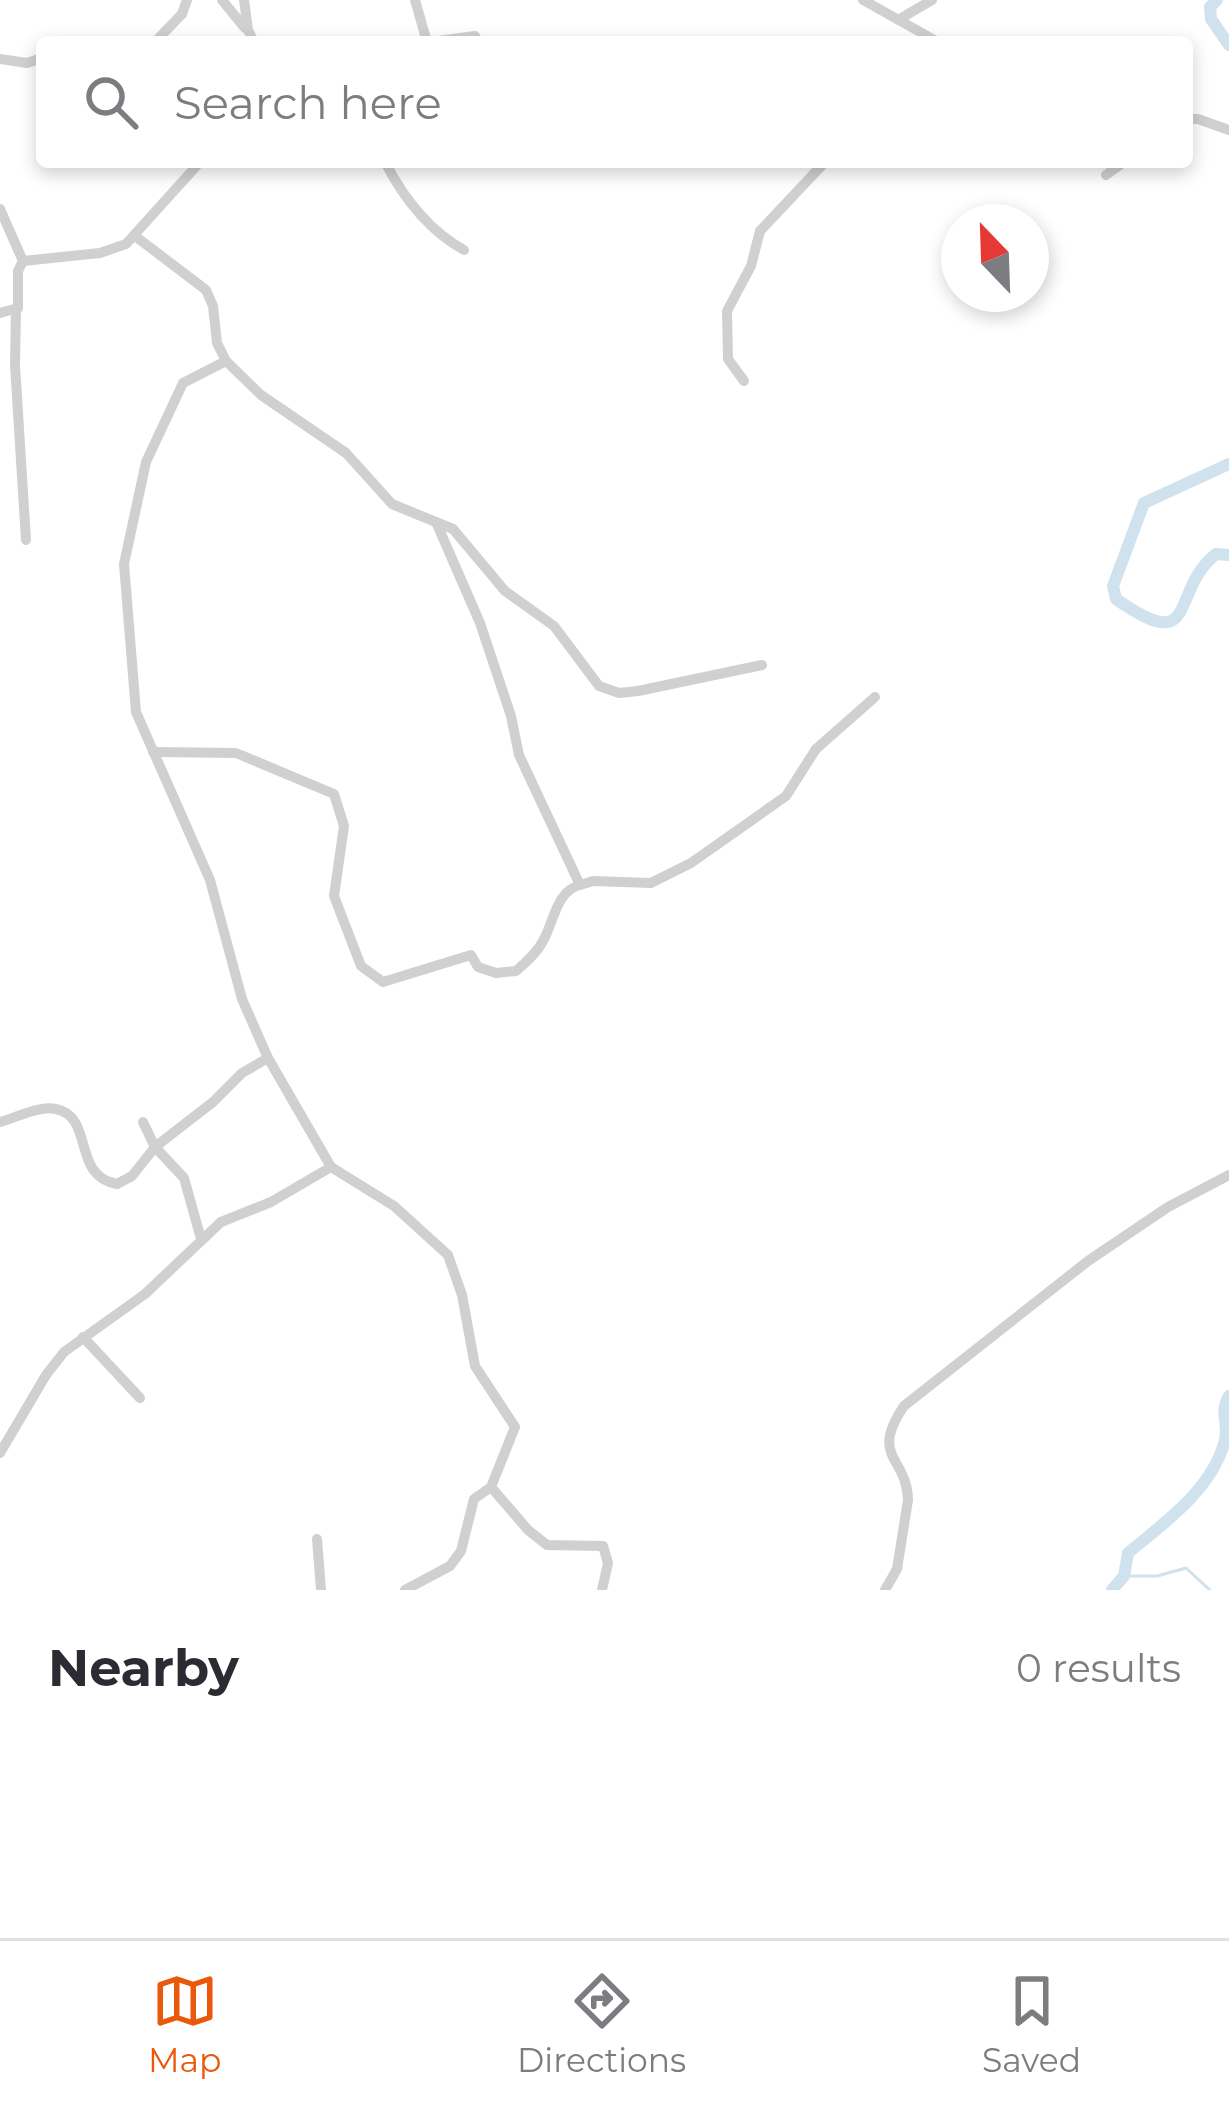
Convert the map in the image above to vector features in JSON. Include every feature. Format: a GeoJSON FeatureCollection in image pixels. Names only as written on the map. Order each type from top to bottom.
{"type":"FeatureCollection","features":[{"type":"Feature","properties":{"kind":"street"},"geometry":{"type":"LineString","coordinates":[[160,36],[182,14],[188,0]]}},
{"type":"Feature","properties":{"kind":"street"},"geometry":{"type":"LineString","coordinates":[[222,0],[251,36]]}},
{"type":"Feature","properties":{"kind":"street"},"geometry":{"type":"LineString","coordinates":[[244,0],[251,36]]}},
{"type":"Feature","properties":{"kind":"street"},"geometry":{"type":"LineString","coordinates":[[419,0],[418,15],[427,36]]}},
{"type":"Feature","properties":{"kind":"street"},"geometry":{"type":"LineString","coordinates":[[863,0],[927,36]]}},
{"type":"Feature","properties":{"kind":"street"},"geometry":{"type":"LineString","coordinates":[[899,36],[901,22],[932,0]]}},
{"type":"Feature","properties":{"kind":"street"},"geometry":{"type":"LineString","coordinates":[[0,59],[36,60]]}},
{"type":"Feature","properties":{"kind":"street"},"geometry":{"type":"LineString","coordinates":[[1193,120],[1229,130]]}},
{"type":"Feature","properties":{"kind":"street"},"geometry":{"type":"LineString","coordinates":[[23,261],[100,253],[135,236],[195,168]]}},
{"type":"Feature","properties":{"kind":"street"},"geometry":{"type":"LineString","coordinates":[[390,168],[412,206],[443,238],[464,250]]}},
{"type":"Feature","properties":{"kind":"street"},"geometry":{"type":"LineString","coordinates":[[744,381],[728,359],[728,311],[752,266],[760,231],[819,168]]}},
{"type":"Feature","properties":{"kind":"street"},"geometry":{"type":"LineString","coordinates":[[1106,175],[1116,168]]}},
{"type":"Feature","properties":{"kind":"street"},"geometry":{"type":"LineString","coordinates":[[0,209],[23,261]]}},
{"type":"Feature","properties":{"kind":"street"},"geometry":{"type":"LineString","coordinates":[[135,236],[206,290],[213,306],[217,343],[226,361],[261,395],[346,453],[392,504],[453,530],[506,591],[554,626],[599,686],[609,691],[638,691],[762,665]]}},
{"type":"Feature","properties":{"kind":"street"},"geometry":{"type":"LineString","coordinates":[[23,261],[18,271],[15,364],[26,540]]}},
{"type":"Feature","properties":{"kind":"street"},"geometry":{"type":"LineString","coordinates":[[0,314],[16,309]]}},
{"type":"Feature","properties":{"kind":"street"},"geometry":{"type":"LineString","coordinates":[[226,361],[194,375],[180,388],[146,462],[124,564],[133,697],[210,880],[242,999],[268,1058],[331,1167],[394,1206],[448,1255],[462,1295],[475,1366],[515,1427],[491,1487],[474,1499],[461,1551],[450,1566],[405,1590]]}},
{"type":"Feature","properties":{"kind":"street"},"geometry":{"type":"LineString","coordinates":[[436,522],[480,623],[512,716],[519,755],[580,885]]}},
{"type":"Feature","properties":{"kind":"street"},"geometry":{"type":"LineString","coordinates":[[153,752],[236,753],[334,794],[344,826],[334,896],[361,967],[383,982],[472,955],[478,967],[488,971],[516,971],[544,940],[568,891],[593,880],[651,883],[691,863],[786,796],[816,749],[875,697]]}},
{"type":"Feature","properties":{"kind":"street"},"geometry":{"type":"LineString","coordinates":[[0,1122],[49,1108],[62,1112],[82,1137],[88,1167],[108,1183],[118,1184],[242,1073],[268,1058]]}},
{"type":"Feature","properties":{"kind":"street"},"geometry":{"type":"LineString","coordinates":[[143,1122],[155,1148],[184,1178],[201,1239]]}},
{"type":"Feature","properties":{"kind":"street"},"geometry":{"type":"LineString","coordinates":[[0,1453],[46,1375],[83,1337],[146,1294],[221,1222],[271,1202],[331,1167]]}},
{"type":"Feature","properties":{"kind":"street"},"geometry":{"type":"LineString","coordinates":[[885,1590],[897,1569],[908,1500],[888,1441],[904,1406],[1088,1261],[1168,1207],[1229,1175]]}},
{"type":"Feature","properties":{"kind":"street"},"geometry":{"type":"LineString","coordinates":[[83,1337],[140,1398]]}},
{"type":"Feature","properties":{"kind":"street"},"geometry":{"type":"LineString","coordinates":[[491,1487],[528,1530],[548,1545],[602,1546],[608,1563],[602,1590]]}},
{"type":"Feature","properties":{"kind":"street"},"geometry":{"type":"LineString","coordinates":[[317,1539],[321,1590]]}},
{"type":"Feature","properties":{"kind":"waterway"},"geometry":{"type":"LineString","coordinates":[[1217,0],[1210,7],[1211,19],[1229,45]]}},
{"type":"Feature","properties":{"kind":"waterway"},"geometry":{"type":"LineString","coordinates":[[1229,464],[1144,503],[1113,586],[1116,599],[1142,616],[1172,620],[1202,569],[1216,554],[1229,555]]}},
{"type":"Feature","properties":{"kind":"waterway"},"geometry":{"type":"LineString","coordinates":[[1112,1590],[1124,1576],[1128,1553],[1186,1504],[1210,1474],[1225,1440],[1229,1396]]}},
{"type":"Feature","properties":{"kind":"waterway"},"geometry":{"type":"LineString","coordinates":[[1124,1576],[1157,1576],[1186,1568],[1210,1590]]}}]}
